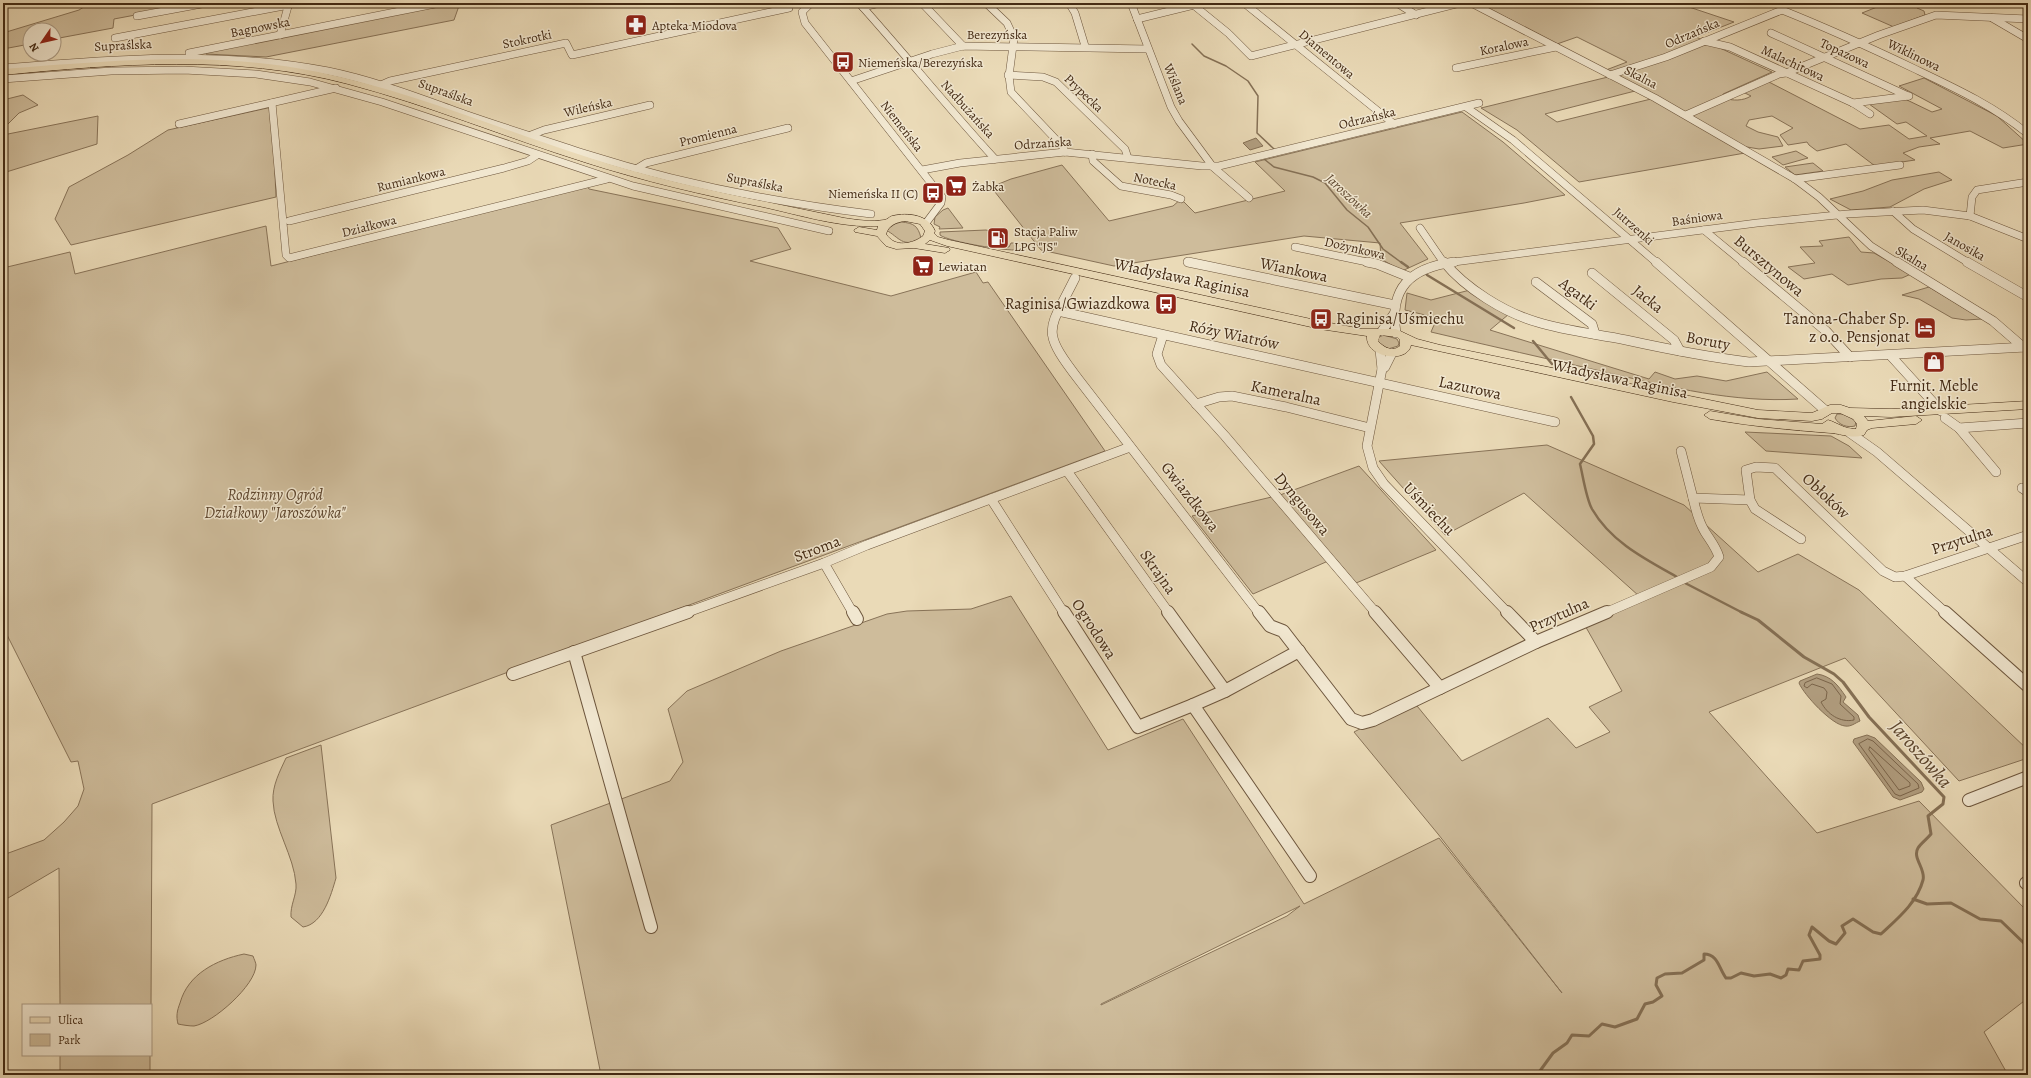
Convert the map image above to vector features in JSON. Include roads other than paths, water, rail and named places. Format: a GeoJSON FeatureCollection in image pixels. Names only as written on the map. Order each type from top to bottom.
{"type":"FeatureCollection","features":[{"type":"Feature","properties":{"kind":"main road"},"geometry":{"type":"LineString","coordinates":[[3,72],[161,61],[237,63],[303,71],[376,89],[586,159],[663,182],[844,221],[867,224],[888,223]]}},
{"type":"Feature","properties":{"kind":"main road"},"geometry":{"type":"LineString","coordinates":[[3,76],[99,68],[181,66],[232,68],[297,75],[370,92],[580,164],[657,187],[835,226],[881,234],[886,241],[896,245],[915,245],[985,255]]}},
{"type":"Feature","properties":{"kind":"main road"},"geometry":{"type":"LineString","coordinates":[[881,234],[883,227],[888,223],[899,218],[914,218],[926,223],[930,229],[930,234],[925,240],[915,245]]}},
{"type":"Feature","properties":{"kind":"main road"},"geometry":{"type":"LineString","coordinates":[[930,234],[938,240],[985,255]]}},
{"type":"Feature","properties":{"kind":"main road","name":"Władysława Raginisa"},"geometry":{"type":"LineString","coordinates":[[985,255],[1075,278],[1358,340],[1378,349],[1396,352],[1418,352],[1728,418],[1775,424],[1858,431]]}},
{"type":"Feature","properties":{"kind":"main road","name":"Władysława Raginisa"},"geometry":{"type":"LineString","coordinates":[[985,255],[1320,325],[1364,333],[1379,332],[1399,335],[1419,344],[1440,349],[1721,408],[1812,417],[1829,410]]}},
{"type":"Feature","properties":{"kind":"main road"},"geometry":{"type":"LineString","coordinates":[[1378,349],[1372,340],[1373,336],[1379,332]]}},
{"type":"Feature","properties":{"kind":"main road"},"geometry":{"type":"LineString","coordinates":[[1396,352],[1406,346],[1406,342],[1399,335]]}},
{"type":"Feature","properties":{"kind":"main road"},"geometry":{"type":"LineString","coordinates":[[1858,431],[1871,424],[1943,414],[2028,405]]}},
{"type":"Feature","properties":{"kind":"main road"},"geometry":{"type":"LineString","coordinates":[[1835,429],[1825,420],[1829,410],[1873,413],[2028,413]]}},
{"type":"Feature","properties":{"kind":"main road"},"geometry":{"type":"LineString","coordinates":[[1850,412],[1859,418],[1858,431]]}},
{"type":"Feature","properties":{"kind":"street"},"geometry":{"type":"LineString","coordinates":[[137,16],[207,3]]}},
{"type":"Feature","properties":{"kind":"street","name":"Bagnowska"},"geometry":{"type":"LineString","coordinates":[[178,57],[186,54],[440,3]]}},
{"type":"Feature","properties":{"kind":"street","name":"Niemeńska"},"geometry":{"type":"LineString","coordinates":[[811,3],[804,10],[803,19],[942,197],[940,204]]}},
{"type":"Feature","properties":{"kind":"street"},"geometry":{"type":"LineString","coordinates":[[861,5],[880,3]]}},
{"type":"Feature","properties":{"kind":"street"},"geometry":{"type":"LineString","coordinates":[[922,3],[962,46]]}},
{"type":"Feature","properties":{"kind":"street"},"geometry":{"type":"LineString","coordinates":[[986,3],[1013,30],[1015,46],[1008,75],[1008,85],[1011,92],[1065,152]]}},
{"type":"Feature","properties":{"kind":"street"},"geometry":{"type":"LineString","coordinates":[[1069,3],[1076,13],[1084,46]]}},
{"type":"Feature","properties":{"kind":"street","name":"Wiślana"},"geometry":{"type":"LineString","coordinates":[[1131,3],[1171,107],[1179,121],[1213,166]]}},
{"type":"Feature","properties":{"kind":"street","name":"Diamentowa"},"geometry":{"type":"LineString","coordinates":[[1244,3],[1298,45],[1394,124]]}},
{"type":"Feature","properties":{"kind":"street"},"geometry":{"type":"LineString","coordinates":[[1397,3],[1416,15]]}},
{"type":"Feature","properties":{"kind":"street"},"geometry":{"type":"LineString","coordinates":[[1138,19],[1193,4],[1229,34],[1251,56],[1460,3]]}},
{"type":"Feature","properties":{"kind":"street","name":"Skalna"},"geometry":{"type":"LineString","coordinates":[[1471,3],[1686,115],[1796,179],[1820,197],[1860,236],[1883,254],[1993,321],[2026,347]]}},
{"type":"Feature","properties":{"kind":"street"},"geometry":{"type":"LineString","coordinates":[[1776,3],[1782,10]]}},
{"type":"Feature","properties":{"kind":"street"},"geometry":{"type":"LineString","coordinates":[[115,38],[289,4],[280,35]]}},
{"type":"Feature","properties":{"kind":"street"},"geometry":{"type":"LineString","coordinates":[[787,5],[793,15]]}},
{"type":"Feature","properties":{"kind":"street","name":"Stokrotki"},"geometry":{"type":"LineString","coordinates":[[381,84],[566,44],[572,55],[787,5]]}},
{"type":"Feature","properties":{"kind":"street","name":"Nadbużańska"},"geometry":{"type":"LineString","coordinates":[[861,5],[911,61],[954,115],[995,159]]}},
{"type":"Feature","properties":{"kind":"street","name":"Odrzańska"},"geometry":{"type":"LineString","coordinates":[[1610,75],[1654,62],[1782,10]]}},
{"type":"Feature","properties":{"kind":"street","name":"Wiklinowa"},"geometry":{"type":"LineString","coordinates":[[1782,10],[1862,43],[1989,106],[2010,119],[2028,134]]}},
{"type":"Feature","properties":{"kind":"street"},"geometry":{"type":"LineString","coordinates":[[1686,115],[1779,74],[1786,73],[1936,14],[2028,19]]}},
{"type":"Feature","properties":{"kind":"street"},"geometry":{"type":"LineString","coordinates":[[1990,17],[2028,39]]}},
{"type":"Feature","properties":{"kind":"street","name":"Niemeńska"},"geometry":{"type":"LineString","coordinates":[[797,21],[827,58],[833,64],[837,63]]}},
{"type":"Feature","properties":{"kind":"street","name":"Topazowa"},"geometry":{"type":"LineString","coordinates":[[1771,33],[1911,96],[1853,103]]}},
{"type":"Feature","properties":{"kind":"street","name":"Malachitowa"},"geometry":{"type":"LineString","coordinates":[[1703,41],[1727,46],[1853,103],[1870,114]]}},
{"type":"Feature","properties":{"kind":"street","name":"Berezyńska"},"geometry":{"type":"LineString","coordinates":[[851,81],[962,46],[1084,46],[1148,49]]}},
{"type":"Feature","properties":{"kind":"street","name":"Koralowa"},"geometry":{"type":"LineString","coordinates":[[1456,68],[1556,47]]}},
{"type":"Feature","properties":{"kind":"street","name":"Supraślska"},"geometry":{"type":"LineString","coordinates":[[3,68],[104,60],[178,57],[236,59],[287,64],[329,71],[381,84],[484,121],[636,169],[753,196],[842,212],[872,214]]}},
{"type":"Feature","properties":{"kind":"street","name":"Supraślska"},"geometry":{"type":"LineString","coordinates":[[3,79],[96,71],[192,69],[269,75],[336,88],[392,105],[607,179],[674,196],[829,231]]}},
{"type":"Feature","properties":{"kind":"street","name":"Prypecka"},"geometry":{"type":"LineString","coordinates":[[1008,75],[1043,77],[1056,82],[1125,149],[1128,158]]}},
{"type":"Feature","properties":{"kind":"street"},"geometry":{"type":"LineString","coordinates":[[178,124],[336,88]]}},
{"type":"Feature","properties":{"kind":"street","name":"Działkowa"},"geometry":{"type":"LineString","coordinates":[[272,102],[286,255],[289,258],[607,179]]}},
{"type":"Feature","properties":{"kind":"street","name":"Odrzańska"},"geometry":{"type":"LineString","coordinates":[[922,170],[946,165],[1065,152],[1213,166],[1479,103]]}},
{"type":"Feature","properties":{"kind":"street","name":"Wileńska"},"geometry":{"type":"LineString","coordinates":[[531,135],[544,130],[650,105]]}},
{"type":"Feature","properties":{"kind":"street","name":"Jutrzenki"},"geometry":{"type":"LineString","coordinates":[[1466,106],[1513,140],[1631,240],[1781,371],[1829,410]]}},
{"type":"Feature","properties":{"kind":"street","name":"Promienna"},"geometry":{"type":"LineString","coordinates":[[636,169],[646,163],[788,128]]}},
{"type":"Feature","properties":{"kind":"street","name":"Notecka"},"geometry":{"type":"LineString","coordinates":[[1092,154],[1093,161],[1121,186],[1171,195],[1181,200]]}},
{"type":"Feature","properties":{"kind":"street","name":"Rumiankowa"},"geometry":{"type":"LineString","coordinates":[[289,221],[504,168],[530,160],[537,155]]}},
{"type":"Feature","properties":{"kind":"street"},"geometry":{"type":"LineString","coordinates":[[1796,179],[1900,165]]}},
{"type":"Feature","properties":{"kind":"street"},"geometry":{"type":"LineString","coordinates":[[1213,166],[1248,198]]}},
{"type":"Feature","properties":{"kind":"street"},"geometry":{"type":"LineString","coordinates":[[1970,216],[1973,194],[1978,190],[2028,182]]}},
{"type":"Feature","properties":{"kind":"street"},"geometry":{"type":"LineString","coordinates":[[914,218],[925,214],[940,204]]}},
{"type":"Feature","properties":{"kind":"street"},"geometry":{"type":"LineString","coordinates":[[926,223],[940,204]]}},
{"type":"Feature","properties":{"kind":"street","name":"Baśniowa"},"geometry":{"type":"LineString","coordinates":[[1408,277],[1424,268],[1445,262],[1704,230],[1838,215],[1893,211],[1923,210],[1970,216],[2028,239]]}},
{"type":"Feature","properties":{"kind":"street","name":"Janosika"},"geometry":{"type":"LineString","coordinates":[[1893,211],[1928,239],[2028,296]]}},
{"type":"Feature","properties":{"kind":"street","name":"Boruty"},"geometry":{"type":"LineString","coordinates":[[1420,228],[1445,262],[1462,280],[1511,311],[1537,322],[1732,362],[2026,347]]}},
{"type":"Feature","properties":{"kind":"street"},"geometry":{"type":"LineString","coordinates":[[2018,234],[2028,229]]}},
{"type":"Feature","properties":{"kind":"street","name":"Bursztynowa"},"geometry":{"type":"LineString","coordinates":[[1704,230],[1826,331],[1850,357]]}},
{"type":"Feature","properties":{"kind":"street","name":"Dożynkowa"},"geometry":{"type":"LineString","coordinates":[[1295,247],[1377,264],[1408,277]]}},
{"type":"Feature","properties":{"kind":"street","name":"Wiankowa"},"geometry":{"type":"LineString","coordinates":[[1188,262],[1394,310]]}},
{"type":"Feature","properties":{"kind":"street","name":"Jacka"},"geometry":{"type":"LineString","coordinates":[[1592,273],[1674,340],[1679,346],[1680,351]]}},
{"type":"Feature","properties":{"kind":"street"},"geometry":{"type":"LineString","coordinates":[[1379,332],[1394,310],[1400,288],[1408,277]]}},
{"type":"Feature","properties":{"kind":"street","name":"Gwiazdkowa"},"geometry":{"type":"LineString","coordinates":[[1075,278],[1052,323],[1051,330],[1057,348],[1130,448],[1270,626],[1282,631],[1351,719]]}},
{"type":"Feature","properties":{"kind":"street","name":"Agatki"},"geometry":{"type":"LineString","coordinates":[[1536,282],[1592,324],[1594,334]]}},
{"type":"Feature","properties":{"kind":"street"},"geometry":{"type":"LineString","coordinates":[[1394,310],[1399,335]]}},
{"type":"Feature","properties":{"kind":"street","name":"Róży Wiatrów"},"geometry":{"type":"LineString","coordinates":[[1058,311],[1379,384]]}},
{"type":"Feature","properties":{"kind":"street","name":"Dyngusowa"},"geometry":{"type":"LineString","coordinates":[[1163,335],[1156,352],[1158,360],[1225,436],[1440,688]]}},
{"type":"Feature","properties":{"kind":"street","name":"Uśmiechu"},"geometry":{"type":"LineString","coordinates":[[1378,349],[1382,369],[1367,446],[1368,456],[1378,477],[1536,642]]}},
{"type":"Feature","properties":{"kind":"street","name":"Uśmiechu"},"geometry":{"type":"LineString","coordinates":[[1382,369],[1396,352]]}},
{"type":"Feature","properties":{"kind":"street"},"geometry":{"type":"LineString","coordinates":[[1890,355],[1943,414],[1958,428],[1996,472]]}},
{"type":"Feature","properties":{"kind":"street","name":"Lazurowa"},"geometry":{"type":"LineString","coordinates":[[1379,384],[1555,422]]}},
{"type":"Feature","properties":{"kind":"street","name":"Kameralna"},"geometry":{"type":"LineString","coordinates":[[1196,404],[1219,397],[1232,396],[1286,407],[1370,428]]}},
{"type":"Feature","properties":{"kind":"street"},"geometry":{"type":"LineString","coordinates":[[1958,428],[2028,423]]}},
{"type":"Feature","properties":{"kind":"street"},"geometry":{"type":"LineString","coordinates":[[1858,431],[1877,452],[2028,582]]}},
{"type":"Feature","properties":{"kind":"street","name":"Stroma"},"geometry":{"type":"LineString","coordinates":[[513,674],[824,564],[867,545],[1130,448]]}},
{"type":"Feature","properties":{"kind":"street"},"geometry":{"type":"LineString","coordinates":[[1681,451],[1693,498],[1750,500],[1756,509],[1801,539]]}},
{"type":"Feature","properties":{"kind":"street","name":"Obłoków"},"geometry":{"type":"LineString","coordinates":[[1750,500],[1746,470],[1756,467],[1775,468],[1883,571],[1895,577],[1905,576]]}},
{"type":"Feature","properties":{"kind":"street","name":"Skrajna"},"geometry":{"type":"LineString","coordinates":[[1067,471],[1225,691]]}},
{"type":"Feature","properties":{"kind":"street","name":"Przytulna"},"geometry":{"type":"LineString","coordinates":[[1351,719],[1358,722],[1367,723],[1536,642],[1639,596],[1679,581],[1714,564],[1717,561],[1718,554],[1697,516],[1693,498]]}},
{"type":"Feature","properties":{"kind":"street","name":"Ogrodowa"},"geometry":{"type":"LineString","coordinates":[[991,499],[1138,726],[1225,691],[1299,651]]}},
{"type":"Feature","properties":{"kind":"street","name":"Przytulna"},"geometry":{"type":"LineString","coordinates":[[1905,576],[2028,535]]}},
{"type":"Feature","properties":{"kind":"street"},"geometry":{"type":"LineString","coordinates":[[824,564],[857,619]]}},
{"type":"Feature","properties":{"kind":"street"},"geometry":{"type":"LineString","coordinates":[[1905,576],[2028,686]]}},
{"type":"Feature","properties":{"kind":"street"},"geometry":{"type":"LineString","coordinates":[[574,652],[651,927]]}},
{"type":"Feature","properties":{"kind":"street"},"geometry":{"type":"LineString","coordinates":[[1193,705],[1310,876]]}},
{"type":"Feature","properties":{"kind":"street"},"geometry":{"type":"LineString","coordinates":[[1969,800],[2028,777]]}},
{"type":"Feature","properties":{"kind":"water"},"geometry":{"type":"Polygon","coordinates":[[[1256,138],[1263,146],[1250,150],[1243,143],[1256,138]]]}},
{"type":"Feature","properties":{"kind":"water"},"geometry":{"type":"Polygon","coordinates":[[[1817,674],[1830,679],[1837,685],[1846,697],[1843,702],[1858,715],[1860,721],[1849,726],[1839,724],[1833,721],[1812,702],[1799,683],[1800,681],[1817,674]]]}},
{"type":"Feature","properties":{"kind":"water"},"geometry":{"type":"Polygon","coordinates":[[[1867,735],[1875,738],[1921,782],[1924,789],[1922,792],[1900,800],[1893,797],[1853,742],[1854,739],[1867,735]]]}},
{"type":"Feature","properties":{"kind":"waterway","name":"Jaroszówka"},"geometry":{"type":"LineString","coordinates":[[1192,44],[1204,56],[1226,66],[1248,81],[1258,96],[1257,133],[1274,149]]}},
{"type":"Feature","properties":{"kind":"waterway","name":"Jaroszówka"},"geometry":{"type":"LineString","coordinates":[[1264,159],[1274,167],[1313,177],[1325,183],[1347,210],[1368,227],[1383,249],[1402,263]]}},
{"type":"Feature","properties":{"kind":"waterway","name":"Jaroszówka"},"geometry":{"type":"LineString","coordinates":[[1401,262],[1408,267]]}},
{"type":"Feature","properties":{"kind":"waterway","name":"Jaroszówka"},"geometry":{"type":"LineString","coordinates":[[1427,275],[1514,328]]}},
{"type":"Feature","properties":{"kind":"waterway"},"geometry":{"type":"LineString","coordinates":[[1533,341],[1552,364]]}},
{"type":"Feature","properties":{"kind":"waterway","name":"Jaroszówka"},"geometry":{"type":"LineString","coordinates":[[1571,397],[1593,436],[1594,444],[1580,464],[1586,493],[1592,509],[1609,531],[1630,549],[1677,577]]}},
{"type":"Feature","properties":{"kind":"waterway","name":"Jaroszówka"},"geometry":{"type":"LineString","coordinates":[[1685,583],[1742,612]]}},
{"type":"Feature","properties":{"kind":"waterway","name":"Jaroszówka"},"geometry":{"type":"LineString","coordinates":[[1742,612],[1758,620],[1804,657],[1834,674],[1843,682],[1869,717],[1944,797],[1943,804],[1928,816],[1931,834],[1918,848],[1917,856],[1923,872],[1923,880],[1914,899]]}},
{"type":"Feature","properties":{"kind":"waterway","name":"Jaroszówka"},"geometry":{"type":"LineString","coordinates":[[1537,1075],[1553,1053],[1567,1043],[1572,1035],[1589,1036],[1602,1024],[1615,1027],[1637,1019],[1645,1004],[1653,1002],[1662,996],[1656,985],[1657,978],[1665,974],[1682,973],[1704,960],[1704,954],[1712,956],[1715,959],[1726,978],[1731,978],[1741,973],[1754,976],[1770,974],[1781,978],[1786,975],[1788,969],[1799,970],[1803,961],[1820,959],[1820,955],[1809,935],[1812,927],[1829,941],[1836,944],[1845,933],[1842,926],[1853,919],[1873,932],[1881,934],[1906,910],[1914,899]]}},
{"type":"Feature","properties":{"kind":"waterway"},"geometry":{"type":"LineString","coordinates":[[1914,899],[1927,904],[1951,903],[1980,919],[2001,921],[2028,947]]}},
{"type":"Feature","properties":{"kind":"place","name":"Apteka Miodova"},"geometry":{"type":"Point","coordinates":[636,25]}},
{"type":"Feature","properties":{"kind":"place","name":"Niemeńska/Berezyńska"},"geometry":{"type":"Point","coordinates":[843,62]}},
{"type":"Feature","properties":{"kind":"place","name":"Żabka"},"geometry":{"type":"Point","coordinates":[956,186]}},
{"type":"Feature","properties":{"kind":"place","name":"Niemeńska II (C)"},"geometry":{"type":"Point","coordinates":[933,193]}},
{"type":"Feature","properties":{"kind":"place","name":"Stacja Paliw LPG \"JS\""},"geometry":{"type":"Point","coordinates":[998,238]}},
{"type":"Feature","properties":{"kind":"place","name":"Lewiatan"},"geometry":{"type":"Point","coordinates":[923,266]}},
{"type":"Feature","properties":{"kind":"place","name":"Raginisa/Gwiazdkowa"},"geometry":{"type":"Point","coordinates":[1166,304]}},
{"type":"Feature","properties":{"kind":"place","name":"Raginisa/Uśmiechu"},"geometry":{"type":"Point","coordinates":[1321,319]}},
{"type":"Feature","properties":{"kind":"place","name":"Tanona-Chaber Sp. z o.o. Pensjonat"},"geometry":{"type":"Point","coordinates":[1925,328]}},
{"type":"Feature","properties":{"kind":"place","name":"Furnit. Meble angielskie"},"geometry":{"type":"Point","coordinates":[1934,362]}},
{"type":"Feature","properties":{"kind":"park label","name":"Rodzinny Ogród Działkowy \"Jaroszówka\""},"geometry":{"type":"Point","coordinates":[275,504]}}]}
